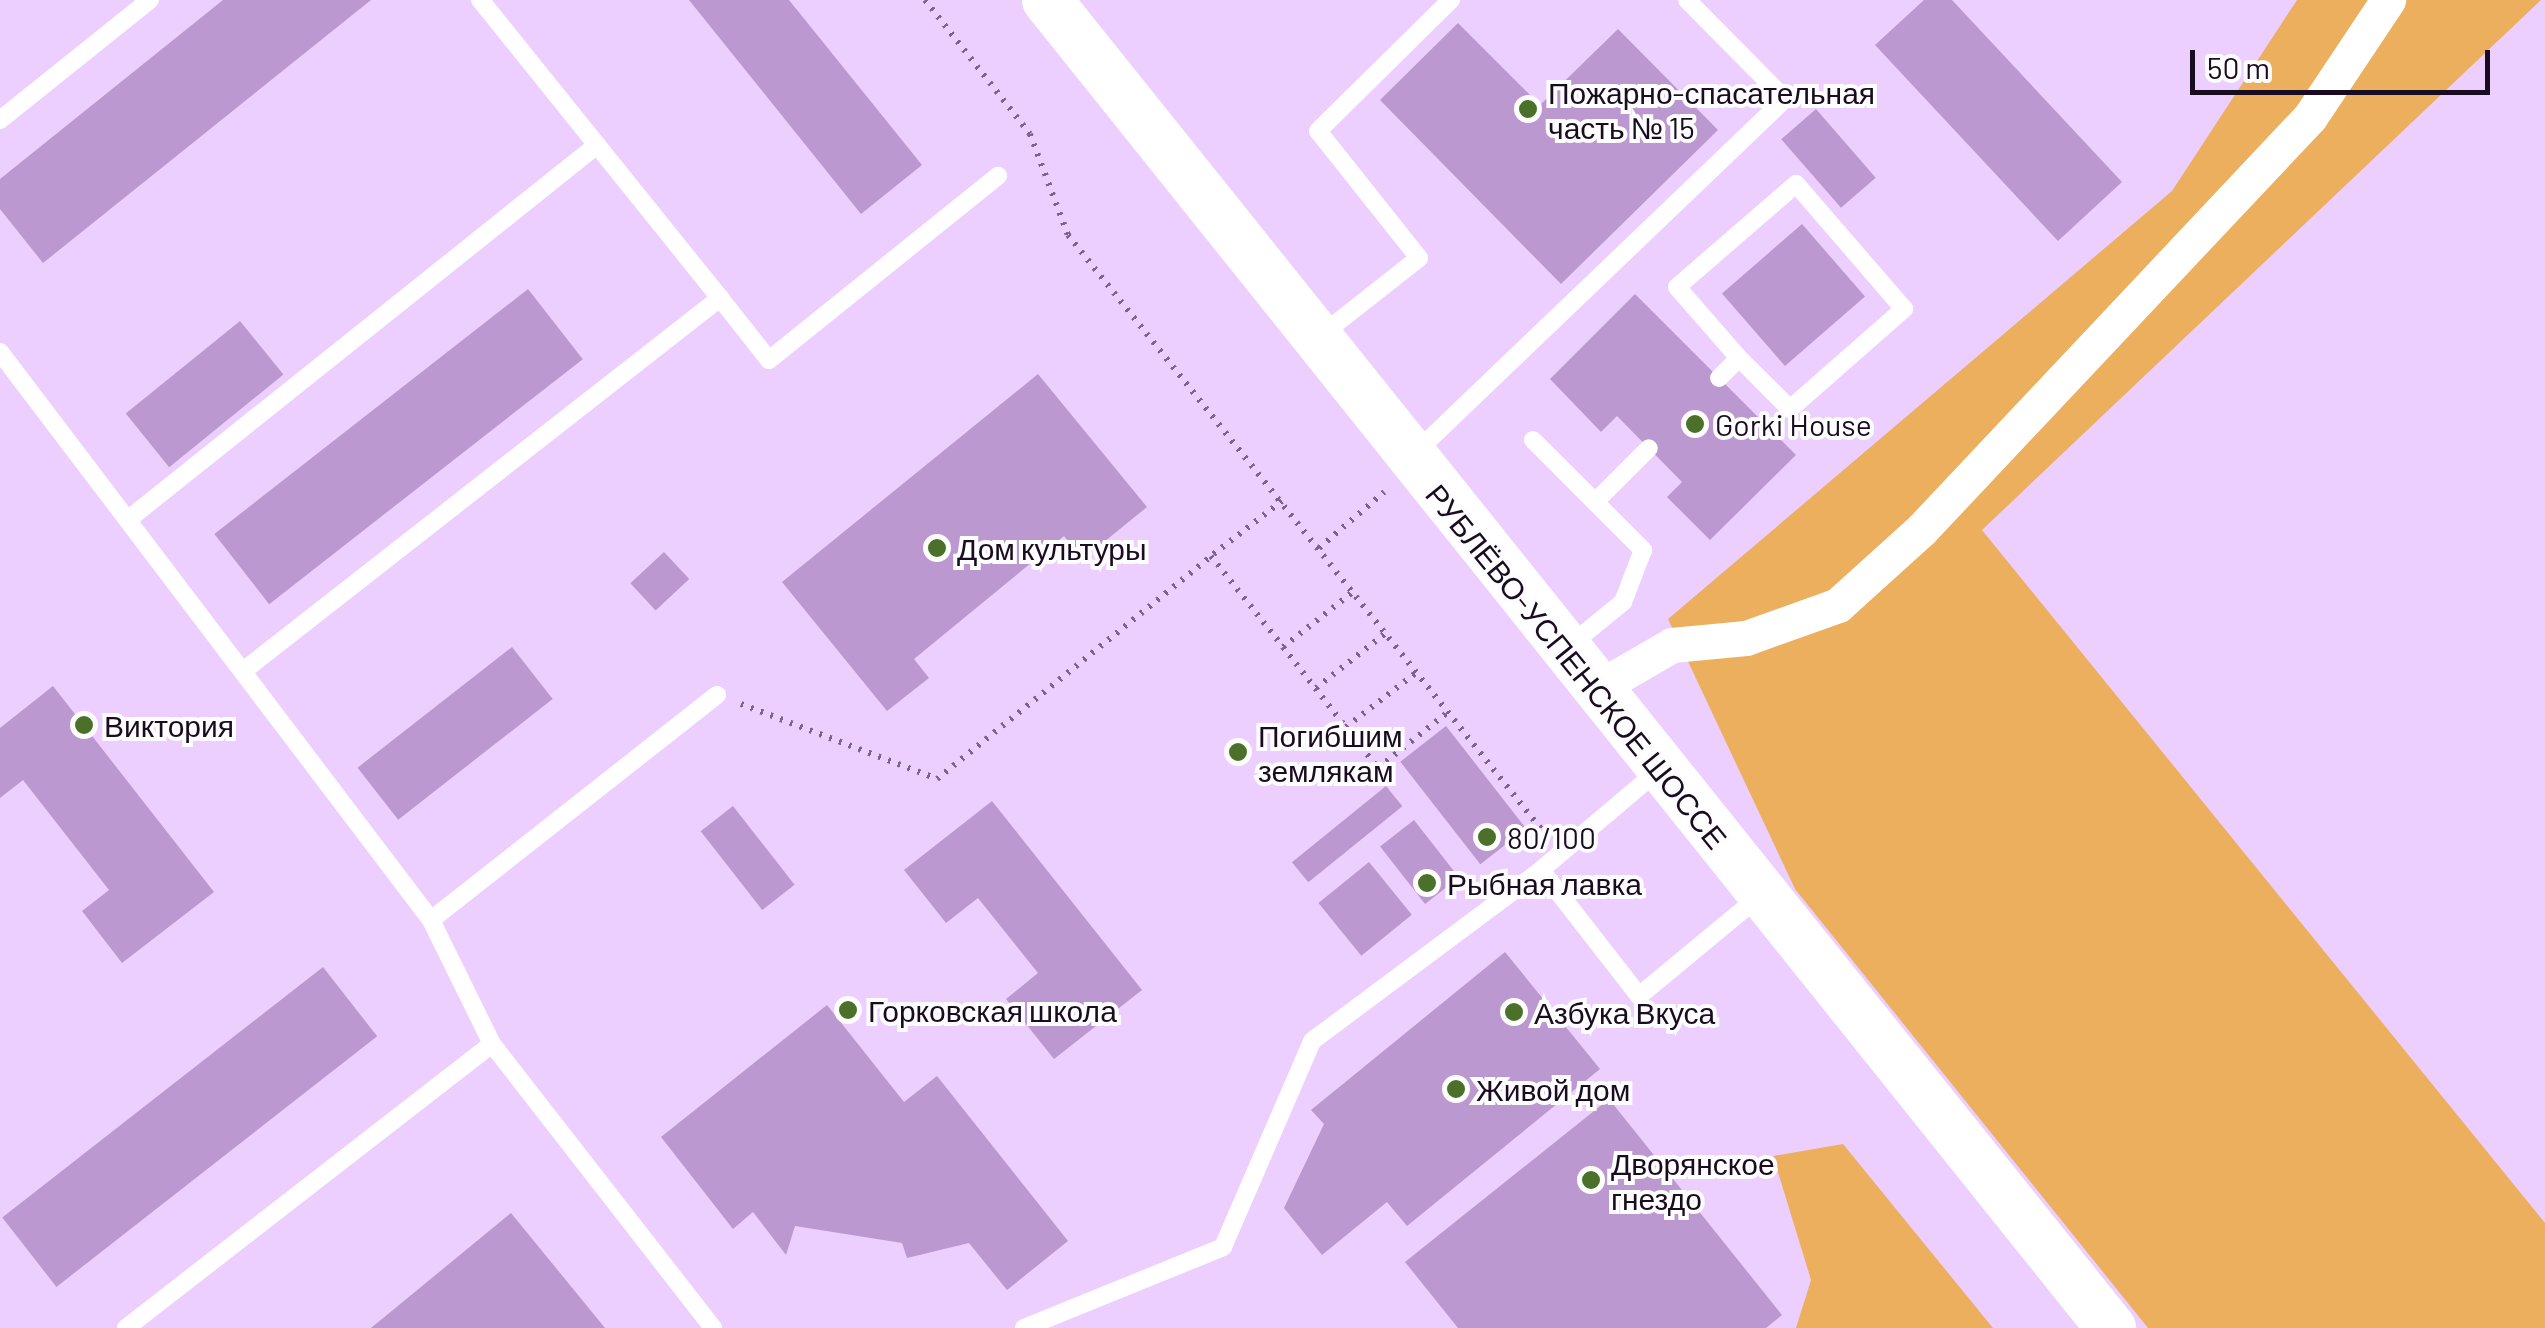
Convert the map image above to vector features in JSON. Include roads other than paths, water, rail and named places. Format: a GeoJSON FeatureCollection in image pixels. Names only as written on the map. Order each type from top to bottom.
{"type":"FeatureCollection","features":[{"type":"Feature","properties":{"kind":"main road","name":"РУБЛЁВО-УСПЕНСКОЕ ШОССЕ"},"geometry":{"type":"LineString","coordinates":[[1047,0],[1316,340],[1397,475],[1564,650],[2111,1328]]}},
{"type":"Feature","properties":{"kind":"street"},"geometry":{"type":"LineString","coordinates":[[1596,689],[1672,645],[1746,638],[1838,605],[1922,529],[2310,117],[2388,0]]}},
{"type":"Feature","properties":{"kind":"lane"},"geometry":{"type":"LineString","coordinates":[[0,120],[150,0]]}},
{"type":"Feature","properties":{"kind":"lane"},"geometry":{"type":"LineString","coordinates":[[480,0],[770,360],[998,176]]}},
{"type":"Feature","properties":{"kind":"lane"},"geometry":{"type":"LineString","coordinates":[[1316,340],[1418,258],[1318,130],[1451,0]]}},
{"type":"Feature","properties":{"kind":"lane"},"geometry":{"type":"LineString","coordinates":[[1397,475],[1785,99],[1687,0]]}},
{"type":"Feature","properties":{"kind":"lane"},"geometry":{"type":"LineString","coordinates":[[130,518],[597,145]]}},
{"type":"Feature","properties":{"kind":"lane"},"geometry":{"type":"LineString","coordinates":[[1796,184],[1904,310],[1790,408],[1740,358],[1677,287],[1796,184]]}},
{"type":"Feature","properties":{"kind":"lane"},"geometry":{"type":"LineString","coordinates":[[247,668],[720,298]]}},
{"type":"Feature","properties":{"kind":"lane"},"geometry":{"type":"LineString","coordinates":[[0,352],[247,668],[432,920],[492,1044],[713,1328]]}},
{"type":"Feature","properties":{"kind":"lane"},"geometry":{"type":"LineString","coordinates":[[1719,378],[1740,358]]}},
{"type":"Feature","properties":{"kind":"lane"},"geometry":{"type":"LineString","coordinates":[[1533,440],[1643,550],[1624,602],[1564,650]]}},
{"type":"Feature","properties":{"kind":"lane"},"geometry":{"type":"LineString","coordinates":[[1595,502],[1649,448]]}},
{"type":"Feature","properties":{"kind":"lane"},"geometry":{"type":"LineString","coordinates":[[432,920],[716,695]]}},
{"type":"Feature","properties":{"kind":"lane"},"geometry":{"type":"LineString","coordinates":[[1024,1328],[1223,1247],[1312,1040],[1541,870],[1661,769]]}},
{"type":"Feature","properties":{"kind":"lane"},"geometry":{"type":"LineString","coordinates":[[1541,870],[1639,996],[1762,895]]}},
{"type":"Feature","properties":{"kind":"lane"},"geometry":{"type":"LineString","coordinates":[[126,1328],[492,1044]]}},
{"type":"Feature","properties":{"kind":"place","name":"Пожарно-спасательная часть № 15"},"geometry":{"type":"Point","coordinates":[1528,109]}},
{"type":"Feature","properties":{"kind":"place","name":"Gorki House"},"geometry":{"type":"Point","coordinates":[1695,424]}},
{"type":"Feature","properties":{"kind":"place","name":"Дом культуры"},"geometry":{"type":"Point","coordinates":[937,548]}},
{"type":"Feature","properties":{"kind":"place","name":"Виктория"},"geometry":{"type":"Point","coordinates":[84,725]}},
{"type":"Feature","properties":{"kind":"place","name":"Погибшим землякам"},"geometry":{"type":"Point","coordinates":[1238,752]}},
{"type":"Feature","properties":{"kind":"place","name":"80/100"},"geometry":{"type":"Point","coordinates":[1487,837]}},
{"type":"Feature","properties":{"kind":"place","name":"Рыбная лавка"},"geometry":{"type":"Point","coordinates":[1427,883]}},
{"type":"Feature","properties":{"kind":"place","name":"Горковская школа"},"geometry":{"type":"Point","coordinates":[848,1010]}},
{"type":"Feature","properties":{"kind":"place","name":"Азбука Вкуса"},"geometry":{"type":"Point","coordinates":[1514,1012]}},
{"type":"Feature","properties":{"kind":"place","name":"Живой дом"},"geometry":{"type":"Point","coordinates":[1456,1089]}},
{"type":"Feature","properties":{"kind":"place","name":"Дворянское гнездо"},"geometry":{"type":"Point","coordinates":[1591,1180]}}]}
